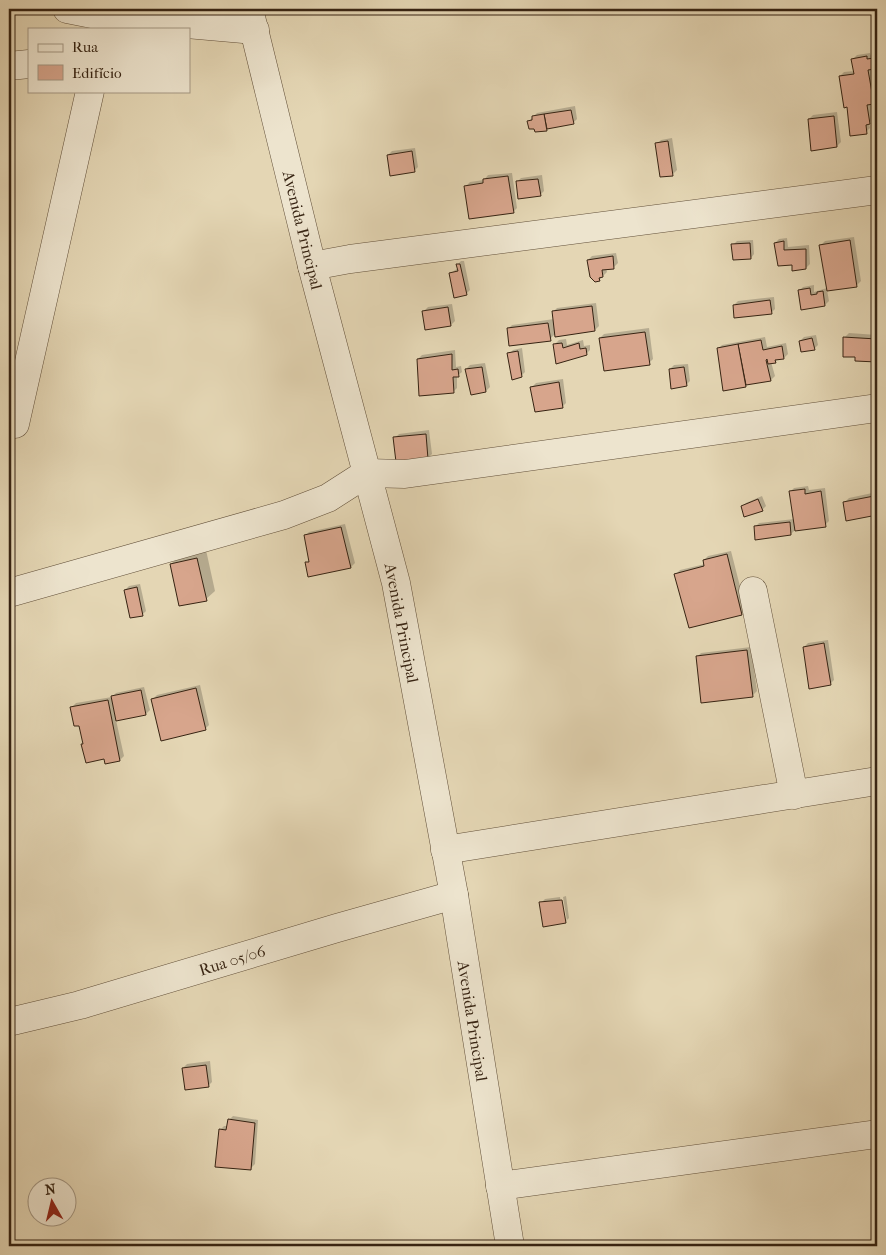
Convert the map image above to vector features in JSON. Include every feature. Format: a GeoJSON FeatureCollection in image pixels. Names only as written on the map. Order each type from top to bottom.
{"type":"FeatureCollection","features":[{"type":"Feature","properties":{"kind":"street"},"geometry":{"type":"LineString","coordinates":[[67,9],[106,23],[252,20]]}},
{"type":"Feature","properties":{"kind":"street","name":"Avenida Principal"},"geometry":{"type":"LineString","coordinates":[[252,20],[312,266],[396,584],[454,895],[510,1246]]}},
{"type":"Feature","properties":{"kind":"street"},"geometry":{"type":"LineString","coordinates":[[9,66],[28,64]]}},
{"type":"Feature","properties":{"kind":"street"},"geometry":{"type":"LineString","coordinates":[[15,424],[90,92]]}},
{"type":"Feature","properties":{"kind":"street"},"geometry":{"type":"LineString","coordinates":[[312,266],[350,259],[877,190]]}},
{"type":"Feature","properties":{"kind":"street"},"geometry":{"type":"LineString","coordinates":[[9,593],[284,514],[328,498],[367,473],[405,474],[877,408]]}},
{"type":"Feature","properties":{"kind":"street"},"geometry":{"type":"LineString","coordinates":[[753,591],[794,794]]}},
{"type":"Feature","properties":{"kind":"street"},"geometry":{"type":"LineString","coordinates":[[445,850],[877,782]]}},
{"type":"Feature","properties":{"kind":"street","name":"Rua 05/06"},"geometry":{"type":"LineString","coordinates":[[9,1022],[80,1005],[454,895]]}},
{"type":"Feature","properties":{"kind":"street"},"geometry":{"type":"LineString","coordinates":[[500,1186],[877,1134]]}},
{"type":"Feature","properties":{"kind":"building"},"geometry":{"type":"Polygon","coordinates":[[[867,56],[867,59],[874,58],[875,69],[868,70],[874,104],[867,105],[870,124],[866,125],[867,134],[850,136],[847,107],[844,108],[839,76],[854,74],[851,59],[867,56]]]}},
{"type":"Feature","properties":{"kind":"building"},"geometry":{"type":"Polygon","coordinates":[[[571,110],[574,124],[547,129],[544,114],[571,110]]]}},
{"type":"Feature","properties":{"kind":"building"},"geometry":{"type":"Polygon","coordinates":[[[544,114],[547,131],[535,132],[534,129],[529,129],[527,121],[532,120],[532,116],[544,114]]]}},
{"type":"Feature","properties":{"kind":"building"},"geometry":{"type":"Polygon","coordinates":[[[834,116],[837,147],[811,151],[808,119],[834,116]]]}},
{"type":"Feature","properties":{"kind":"building"},"geometry":{"type":"Polygon","coordinates":[[[668,141],[673,176],[660,177],[655,143],[668,141]]]}},
{"type":"Feature","properties":{"kind":"building"},"geometry":{"type":"Polygon","coordinates":[[[412,151],[415,172],[390,176],[387,155],[412,151]]]}},
{"type":"Feature","properties":{"kind":"building"},"geometry":{"type":"Polygon","coordinates":[[[508,176],[514,213],[469,219],[464,186],[483,183],[483,179],[508,176]]]}},
{"type":"Feature","properties":{"kind":"building"},"geometry":{"type":"Polygon","coordinates":[[[538,179],[541,196],[518,199],[516,181],[538,179]]]}},
{"type":"Feature","properties":{"kind":"building"},"geometry":{"type":"Polygon","coordinates":[[[850,240],[857,287],[827,291],[819,245],[850,240]]]}},
{"type":"Feature","properties":{"kind":"building"},"geometry":{"type":"Polygon","coordinates":[[[784,241],[784,250],[806,249],[806,269],[792,271],[792,265],[778,266],[774,243],[784,241]]]}},
{"type":"Feature","properties":{"kind":"building"},"geometry":{"type":"Polygon","coordinates":[[[750,243],[751,259],[733,260],[731,244],[750,243]]]}},
{"type":"Feature","properties":{"kind":"building"},"geometry":{"type":"Polygon","coordinates":[[[613,256],[614,269],[602,270],[603,277],[599,278],[600,281],[595,282],[590,277],[587,260],[613,256]]]}},
{"type":"Feature","properties":{"kind":"building"},"geometry":{"type":"Polygon","coordinates":[[[456,264],[460,264],[467,295],[454,298],[449,273],[458,271],[456,264]]]}},
{"type":"Feature","properties":{"kind":"building"},"geometry":{"type":"Polygon","coordinates":[[[810,288],[811,295],[823,291],[825,306],[801,310],[798,290],[810,288]]]}},
{"type":"Feature","properties":{"kind":"building"},"geometry":{"type":"Polygon","coordinates":[[[770,300],[772,314],[734,318],[733,305],[770,300]]]}},
{"type":"Feature","properties":{"kind":"building"},"geometry":{"type":"Polygon","coordinates":[[[592,306],[595,331],[555,337],[552,311],[592,306]]]}},
{"type":"Feature","properties":{"kind":"building"},"geometry":{"type":"Polygon","coordinates":[[[448,307],[451,326],[425,330],[422,311],[448,307]]]}},
{"type":"Feature","properties":{"kind":"building"},"geometry":{"type":"Polygon","coordinates":[[[548,323],[551,341],[509,346],[507,328],[548,323]]]}},
{"type":"Feature","properties":{"kind":"building"},"geometry":{"type":"Polygon","coordinates":[[[645,332],[650,365],[604,371],[599,338],[645,332]]]}},
{"type":"Feature","properties":{"kind":"building"},"geometry":{"type":"Polygon","coordinates":[[[843,337],[877,339],[877,362],[855,361],[855,357],[843,357],[843,337]]]}},
{"type":"Feature","properties":{"kind":"building"},"geometry":{"type":"Polygon","coordinates":[[[812,338],[815,350],[801,352],[799,341],[812,338]]]}},
{"type":"Feature","properties":{"kind":"building"},"geometry":{"type":"Polygon","coordinates":[[[761,340],[763,350],[782,346],[784,359],[775,360],[776,363],[768,364],[766,360],[771,381],[746,385],[738,344],[761,340]]]}},
{"type":"Feature","properties":{"kind":"building"},"geometry":{"type":"Polygon","coordinates":[[[562,343],[563,348],[579,343],[580,349],[586,348],[587,355],[556,364],[553,344],[562,343]]]}},
{"type":"Feature","properties":{"kind":"building"},"geometry":{"type":"Polygon","coordinates":[[[738,344],[746,387],[723,391],[717,348],[738,344]]]}},
{"type":"Feature","properties":{"kind":"building"},"geometry":{"type":"Polygon","coordinates":[[[518,351],[522,377],[512,380],[507,353],[518,351]]]}},
{"type":"Feature","properties":{"kind":"building"},"geometry":{"type":"Polygon","coordinates":[[[452,354],[452,370],[458,369],[459,377],[453,377],[454,393],[419,396],[417,359],[452,354]]]}},
{"type":"Feature","properties":{"kind":"building"},"geometry":{"type":"Polygon","coordinates":[[[482,367],[486,392],[471,395],[465,369],[482,367]]]}},
{"type":"Feature","properties":{"kind":"building"},"geometry":{"type":"Polygon","coordinates":[[[684,367],[687,386],[671,389],[669,369],[684,367]]]}},
{"type":"Feature","properties":{"kind":"building"},"geometry":{"type":"Polygon","coordinates":[[[559,382],[563,408],[535,412],[530,387],[559,382]]]}},
{"type":"Feature","properties":{"kind":"building"},"geometry":{"type":"Polygon","coordinates":[[[426,434],[428,459],[396,462],[393,437],[426,434]]]}},
{"type":"Feature","properties":{"kind":"building"},"geometry":{"type":"Polygon","coordinates":[[[805,489],[805,494],[821,491],[826,527],[795,531],[789,491],[805,489]]]}},
{"type":"Feature","properties":{"kind":"building"},"geometry":{"type":"Polygon","coordinates":[[[874,496],[877,515],[846,521],[843,502],[874,496]]]}},
{"type":"Feature","properties":{"kind":"building"},"geometry":{"type":"Polygon","coordinates":[[[758,499],[763,511],[744,517],[741,506],[758,499]]]}},
{"type":"Feature","properties":{"kind":"building"},"geometry":{"type":"Polygon","coordinates":[[[790,522],[791,535],[755,540],[754,526],[790,522]]]}},
{"type":"Feature","properties":{"kind":"building"},"geometry":{"type":"Polygon","coordinates":[[[341,527],[351,568],[308,577],[305,562],[309,562],[304,535],[341,527]]]}},
{"type":"Feature","properties":{"kind":"building"},"geometry":{"type":"Polygon","coordinates":[[[727,554],[742,615],[689,628],[674,574],[704,566],[703,560],[727,554]]]}},
{"type":"Feature","properties":{"kind":"building"},"geometry":{"type":"Polygon","coordinates":[[[197,558],[207,601],[179,606],[170,564],[197,558]]]}},
{"type":"Feature","properties":{"kind":"building"},"geometry":{"type":"Polygon","coordinates":[[[137,587],[143,616],[130,618],[124,590],[137,587]]]}},
{"type":"Feature","properties":{"kind":"building"},"geometry":{"type":"Polygon","coordinates":[[[824,643],[831,685],[809,689],[803,647],[824,643]]]}},
{"type":"Feature","properties":{"kind":"building"},"geometry":{"type":"Polygon","coordinates":[[[747,650],[753,697],[701,703],[696,656],[747,650]]]}},
{"type":"Feature","properties":{"kind":"building"},"geometry":{"type":"Polygon","coordinates":[[[196,688],[206,730],[161,741],[151,699],[196,688]]]}},
{"type":"Feature","properties":{"kind":"building"},"geometry":{"type":"Polygon","coordinates":[[[141,690],[146,715],[116,721],[111,696],[141,690]]]}},
{"type":"Feature","properties":{"kind":"building"},"geometry":{"type":"Polygon","coordinates":[[[108,700],[120,761],[105,764],[104,759],[86,763],[79,726],[74,726],[70,707],[108,700]]]}},
{"type":"Feature","properties":{"kind":"building"},"geometry":{"type":"Polygon","coordinates":[[[562,900],[566,923],[543,927],[539,902],[562,900]]]}},
{"type":"Feature","properties":{"kind":"building"},"geometry":{"type":"Polygon","coordinates":[[[206,1065],[209,1087],[185,1090],[182,1068],[206,1065]]]}},
{"type":"Feature","properties":{"kind":"building"},"geometry":{"type":"Polygon","coordinates":[[[228,1119],[255,1123],[251,1170],[215,1167],[219,1129],[226,1130],[228,1119]]]}}]}
